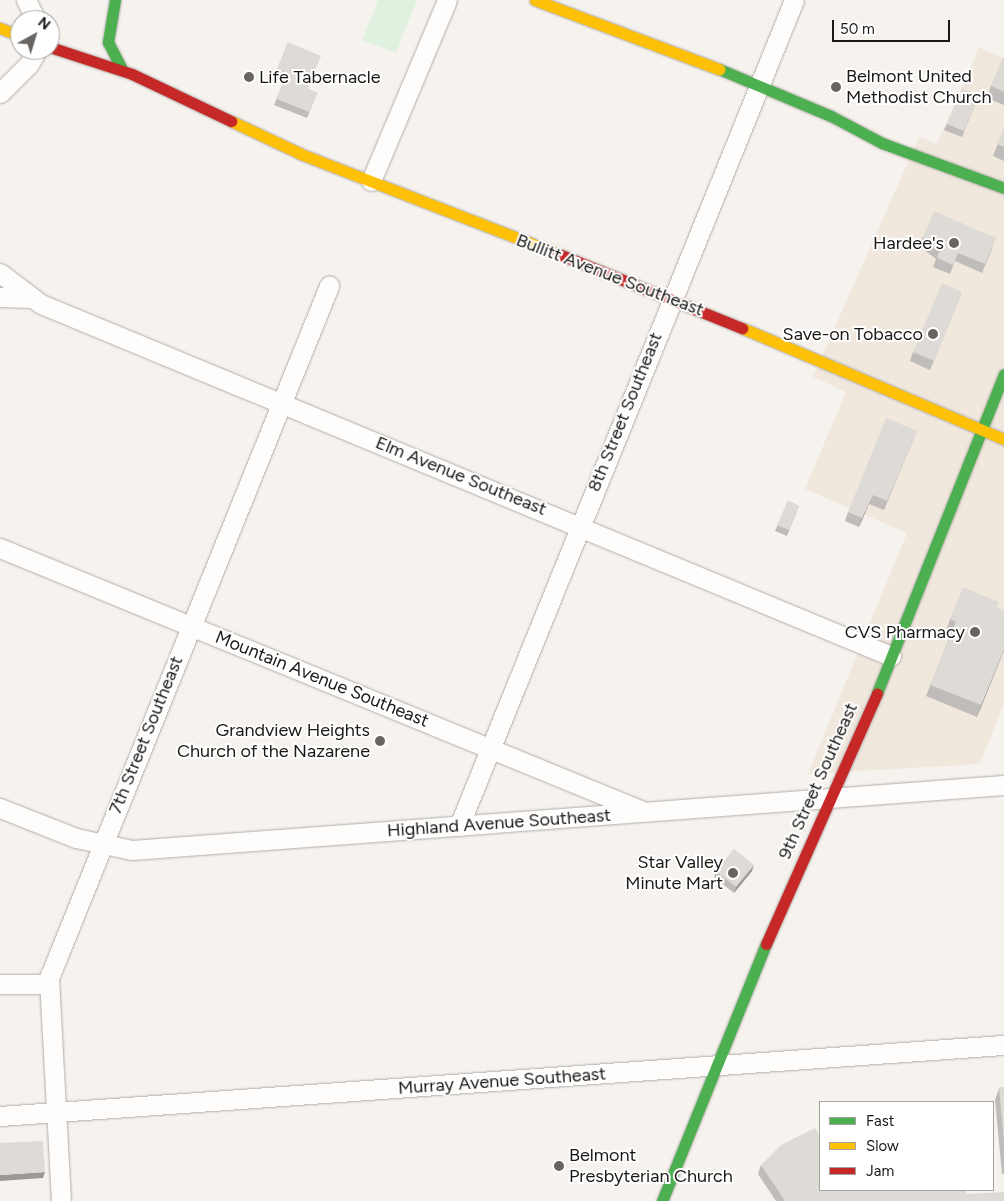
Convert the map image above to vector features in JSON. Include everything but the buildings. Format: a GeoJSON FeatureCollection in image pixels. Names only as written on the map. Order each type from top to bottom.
{"type":"FeatureCollection","features":[{"type":"Feature","properties":{"kind":"main road"},"geometry":{"type":"LineString","coordinates":[[115,0],[108,42],[122,70]]}},
{"type":"Feature","properties":{"kind":"main road"},"geometry":{"type":"LineString","coordinates":[[534,0],[643,38],[758,86],[882,143],[1004,188]]}},
{"type":"Feature","properties":{"kind":"main road","name":"Bullitt Avenue Southeast"},"geometry":{"type":"LineString","coordinates":[[60,50],[122,70],[215,116],[371,181],[670,298],[1004,439]]}},
{"type":"Feature","properties":{"kind":"main road","name":"Bullitt Avenue Southeast"},"geometry":{"type":"LineString","coordinates":[[60,56],[178,107],[215,116]]}},
{"type":"Feature","properties":{"kind":"main road","name":"9th Street Southeast"},"geometry":{"type":"LineString","coordinates":[[662,1201],[829,796],[856,744],[1004,374]]}},
{"type":"Feature","properties":{"kind":"street"},"geometry":{"type":"LineString","coordinates":[[371,181],[447,0]]}},
{"type":"Feature","properties":{"kind":"street","name":"8th Street Southeast"},"geometry":{"type":"LineString","coordinates":[[459,826],[670,298],[794,0]]}},
{"type":"Feature","properties":{"kind":"street"},"geometry":{"type":"LineString","coordinates":[[0,93],[31,60]]}},
{"type":"Feature","properties":{"kind":"street","name":"Elm Avenue Southeast"},"geometry":{"type":"LineString","coordinates":[[0,273],[30,298],[279,404],[580,524],[891,656]]}},
{"type":"Feature","properties":{"kind":"street","name":"7th Street Southeast"},"geometry":{"type":"LineString","coordinates":[[61,1201],[54,1112],[48,984],[189,625],[329,286]]}},
{"type":"Feature","properties":{"kind":"street","name":"Elm Avenue Southeast"},"geometry":{"type":"LineString","coordinates":[[0,297],[30,298]]}},
{"type":"Feature","properties":{"kind":"street","name":"Mountain Avenue Southeast"},"geometry":{"type":"LineString","coordinates":[[0,548],[644,812]]}},
{"type":"Feature","properties":{"kind":"street","name":"Highland Avenue Southeast"},"geometry":{"type":"LineString","coordinates":[[0,808],[102,846],[132,850],[644,812],[829,796],[1004,785]]}},
{"type":"Feature","properties":{"kind":"street"},"geometry":{"type":"LineString","coordinates":[[0,984],[48,984]]}},
{"type":"Feature","properties":{"kind":"street","name":"Murray Avenue Southeast"},"geometry":{"type":"LineString","coordinates":[[0,1116],[1004,1045]]}},
{"type":"Feature","properties":{"kind":"shaded area"},"geometry":{"type":"Polygon","coordinates":[[[979,48],[1004,58],[1004,704],[980,764],[808,774],[907,533],[805,489],[846,392],[813,377],[919,137],[937,144],[979,48]]]}},
{"type":"Feature","properties":{"kind":"green space"},"geometry":{"type":"Polygon","coordinates":[[[378,0],[417,0],[396,53],[362,40],[378,0]]]}},
{"type":"Feature","properties":{"kind":"traffic: fast"},"geometry":{"type":"LineString","coordinates":[[115,0],[108,42],[122,70]]}},
{"type":"Feature","properties":{"kind":"traffic: fast"},"geometry":{"type":"LineString","coordinates":[[719,69],[831,116],[882,143],[1004,188]]}},
{"type":"Feature","properties":{"kind":"traffic: fast"},"geometry":{"type":"LineString","coordinates":[[877,693],[1004,374]]}},
{"type":"Feature","properties":{"kind":"traffic: fast"},"geometry":{"type":"LineString","coordinates":[[662,1201],[766,944]]}},
{"type":"Feature","properties":{"kind":"traffic: slow"},"geometry":{"type":"LineString","coordinates":[[535,0],[719,69]]}},
{"type":"Feature","properties":{"kind":"traffic: slow"},"geometry":{"type":"LineString","coordinates":[[0,28],[10,32]]}},
{"type":"Feature","properties":{"kind":"traffic: slow"},"geometry":{"type":"LineString","coordinates":[[231,121],[301,154],[556,253]]}},
{"type":"Feature","properties":{"kind":"traffic: slow"},"geometry":{"type":"LineString","coordinates":[[742,328],[1004,439]]}},
{"type":"Feature","properties":{"kind":"traffic: jam"},"geometry":{"type":"LineString","coordinates":[[60,50],[132,74],[231,121]]}},
{"type":"Feature","properties":{"kind":"traffic: jam"},"geometry":{"type":"LineString","coordinates":[[556,253],[742,328]]}},
{"type":"Feature","properties":{"kind":"traffic: jam"},"geometry":{"type":"LineString","coordinates":[[766,944],[877,693]]}},
{"type":"Feature","properties":{"kind":"place","name":"Life Tabernacle"},"geometry":{"type":"Point","coordinates":[249,77]}},
{"type":"Feature","properties":{"kind":"place","name":"Belmont United Methodist Church"},"geometry":{"type":"Point","coordinates":[836,87]}},
{"type":"Feature","properties":{"kind":"place","name":"Hardee's"},"geometry":{"type":"Point","coordinates":[954,243]}},
{"type":"Feature","properties":{"kind":"place","name":"Save-on Tobacco"},"geometry":{"type":"Point","coordinates":[933,334]}},
{"type":"Feature","properties":{"kind":"place","name":"CVS Pharmacy"},"geometry":{"type":"Point","coordinates":[975,632]}},
{"type":"Feature","properties":{"kind":"place","name":"Grandview Heights Church of the Nazarene"},"geometry":{"type":"Point","coordinates":[380,741]}},
{"type":"Feature","properties":{"kind":"place","name":"Star Valley Minute Mart"},"geometry":{"type":"Point","coordinates":[733,873]}},
{"type":"Feature","properties":{"kind":"place","name":"Belmont Presbyterian Church"},"geometry":{"type":"Point","coordinates":[559,1166]}}]}
